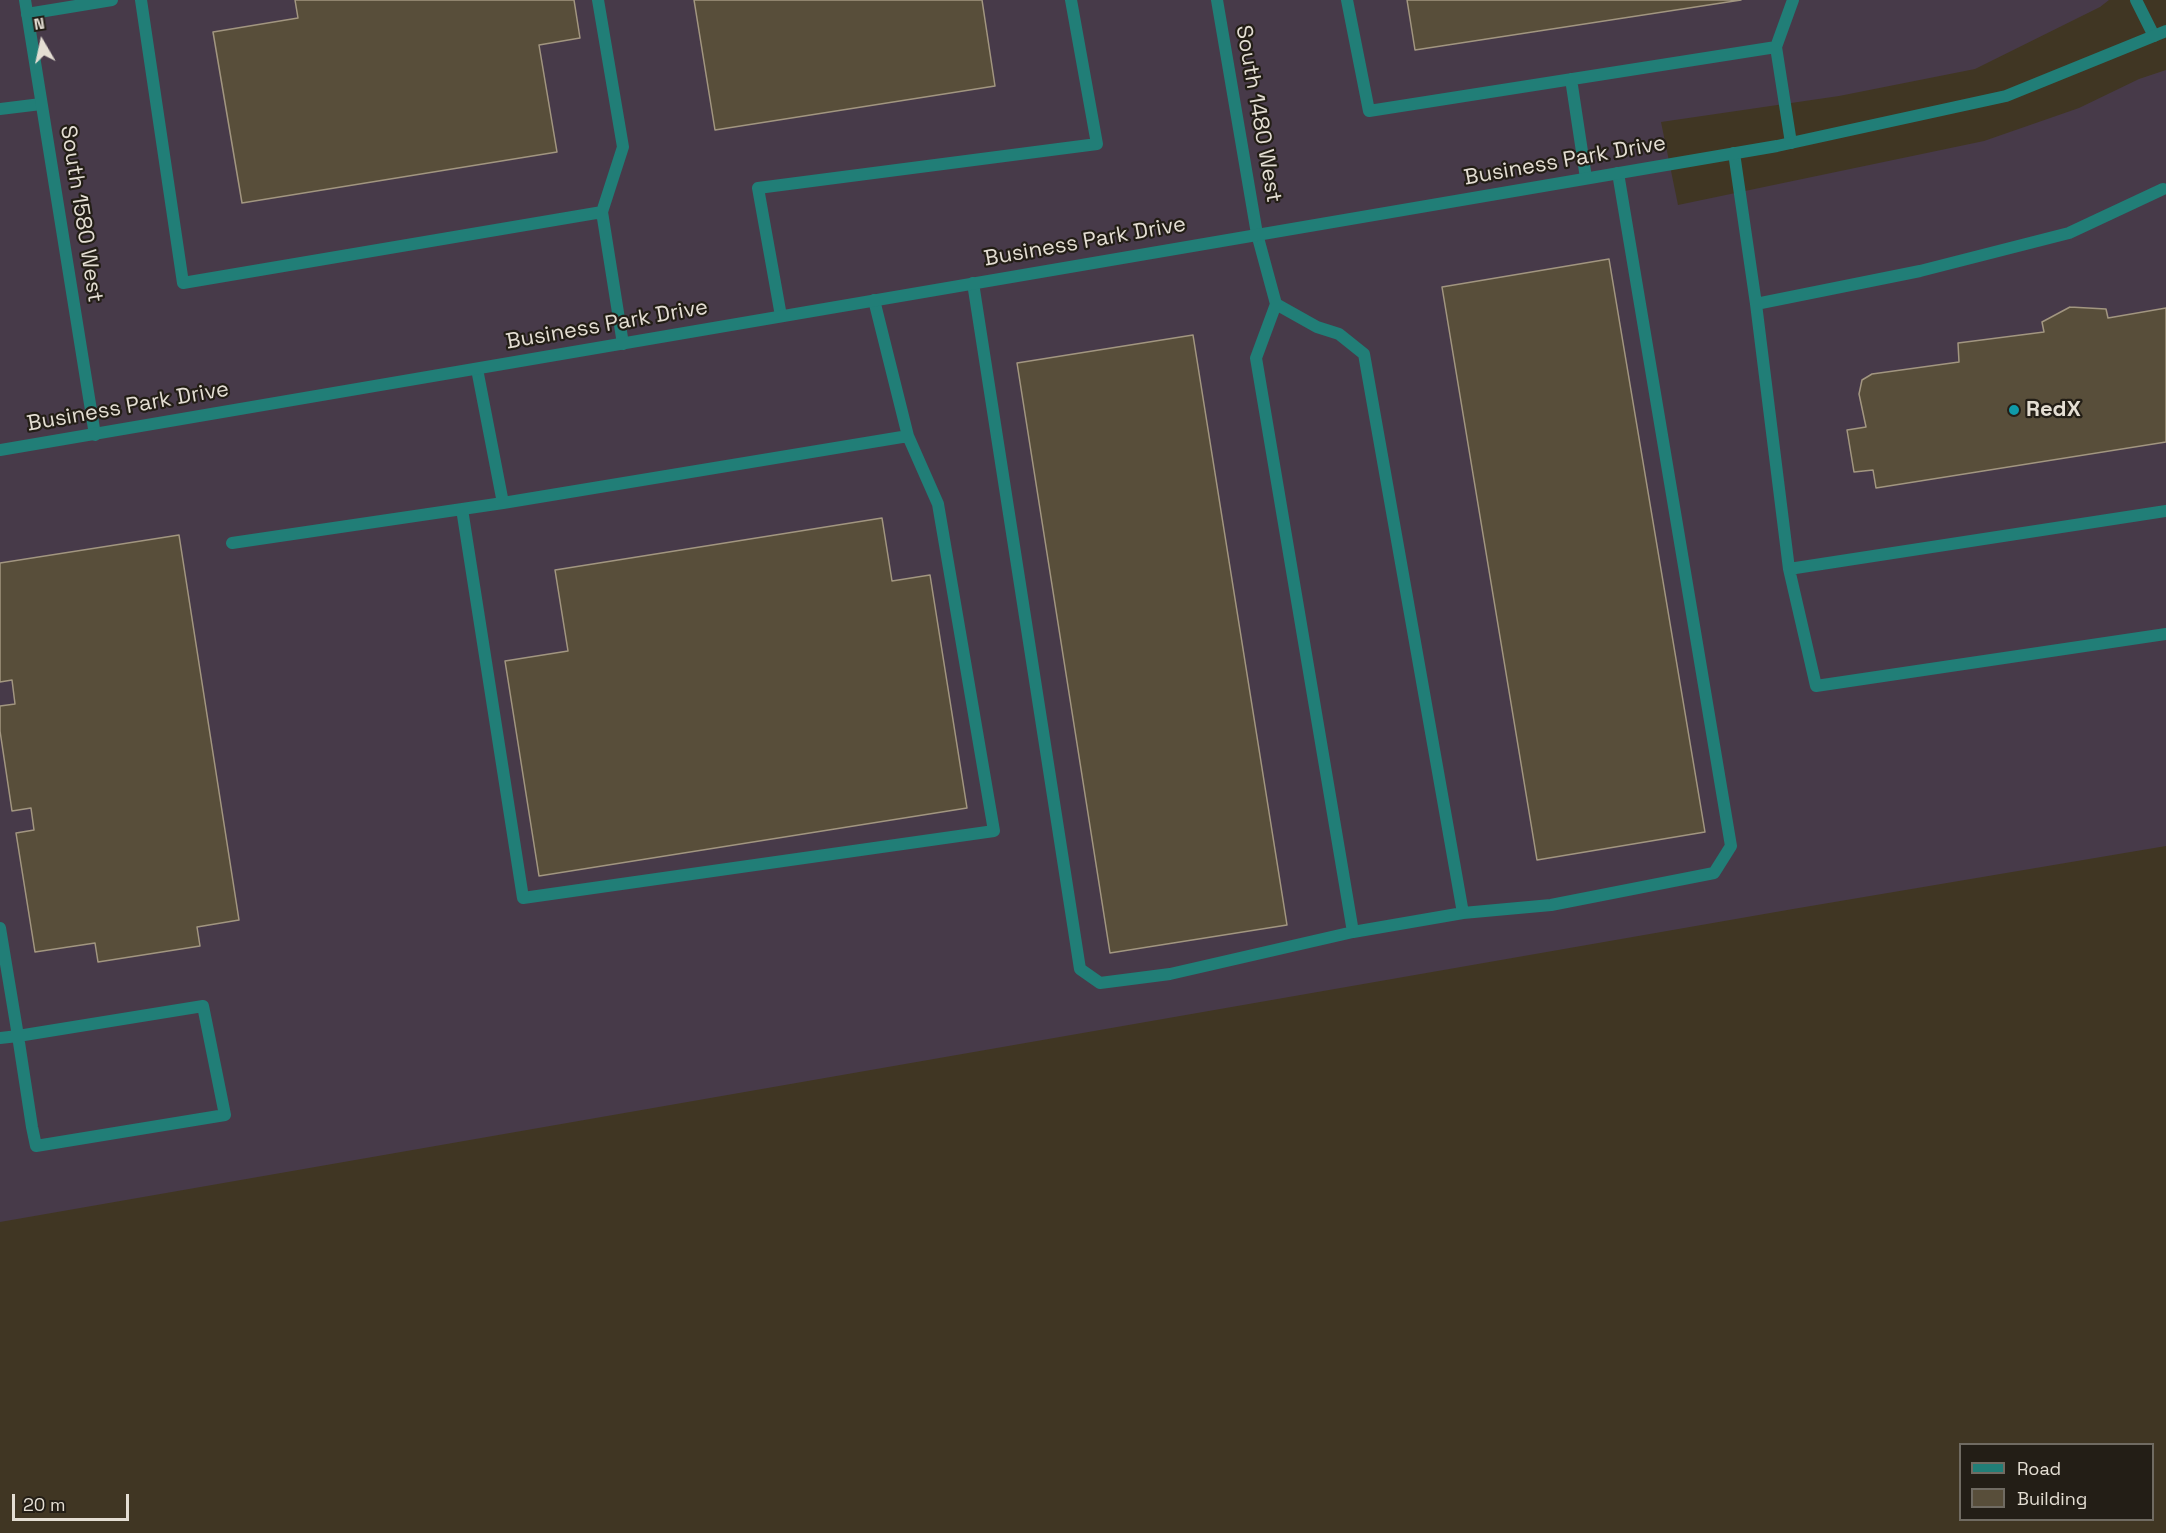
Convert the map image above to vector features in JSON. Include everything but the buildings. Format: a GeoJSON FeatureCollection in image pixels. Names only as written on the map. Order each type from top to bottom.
{"type":"FeatureCollection","features":[{"type":"Feature","properties":{"kind":"street","name":"South 1580 West"},"geometry":{"type":"LineString","coordinates":[[25,0],[95,435]]}},
{"type":"Feature","properties":{"kind":"street"},"geometry":{"type":"LineString","coordinates":[[27,14],[112,0]]}},
{"type":"Feature","properties":{"kind":"street"},"geometry":{"type":"LineString","coordinates":[[141,0],[183,283],[602,212]]}},
{"type":"Feature","properties":{"kind":"street"},"geometry":{"type":"LineString","coordinates":[[598,0],[622,147],[602,212],[623,344]]}},
{"type":"Feature","properties":{"kind":"street"},"geometry":{"type":"LineString","coordinates":[[781,316],[758,188],[1097,144],[1071,0]]}},
{"type":"Feature","properties":{"kind":"street","name":"South 1480 West"},"geometry":{"type":"LineString","coordinates":[[1217,0],[1257,234],[1276,304]]}},
{"type":"Feature","properties":{"kind":"street"},"geometry":{"type":"LineString","coordinates":[[1347,0],[1369,111],[1776,47]]}},
{"type":"Feature","properties":{"kind":"street"},"geometry":{"type":"LineString","coordinates":[[1791,143],[1776,47],[1793,0]]}},
{"type":"Feature","properties":{"kind":"street"},"geometry":{"type":"LineString","coordinates":[[2136,0],[2154,36]]}},
{"type":"Feature","properties":{"kind":"street","name":"Business Park Drive"},"geometry":{"type":"LineString","coordinates":[[0,450],[1791,143],[2006,96],[2166,31]]}},
{"type":"Feature","properties":{"kind":"street"},"geometry":{"type":"LineString","coordinates":[[1570,79],[1586,178]]}},
{"type":"Feature","properties":{"kind":"street"},"geometry":{"type":"LineString","coordinates":[[0,109],[42,104]]}},
{"type":"Feature","properties":{"kind":"street"},"geometry":{"type":"LineString","coordinates":[[1734,153],[1756,304],[1789,569],[1816,686],[2166,634]]}},
{"type":"Feature","properties":{"kind":"street"},"geometry":{"type":"LineString","coordinates":[[974,283],[1080,969],[1100,982],[1170,974],[1353,932],[1463,913],[1551,905],[1714,873],[1731,846],[1618,173]]}},
{"type":"Feature","properties":{"kind":"street"},"geometry":{"type":"LineString","coordinates":[[1756,304],[1920,271],[2069,233],[2163,189]]}},
{"type":"Feature","properties":{"kind":"street"},"geometry":{"type":"LineString","coordinates":[[462,509],[523,898],[994,831],[938,504],[908,436],[874,300]]}},
{"type":"Feature","properties":{"kind":"street"},"geometry":{"type":"LineString","coordinates":[[1353,932],[1256,358],[1276,304],[1317,327],[1339,334],[1364,354],[1463,913]]}},
{"type":"Feature","properties":{"kind":"street"},"geometry":{"type":"LineString","coordinates":[[477,369],[503,503]]}},
{"type":"Feature","properties":{"kind":"street"},"geometry":{"type":"LineString","coordinates":[[232,543],[503,503],[908,436]]}},
{"type":"Feature","properties":{"kind":"street"},"geometry":{"type":"LineString","coordinates":[[1789,569],[2166,511]]}},
{"type":"Feature","properties":{"kind":"street"},"geometry":{"type":"LineString","coordinates":[[0,928],[18,1036],[36,1146],[225,1115],[203,1006],[18,1036],[0,1038]]}},
{"type":"Feature","properties":{"kind":"shaded area"},"geometry":{"type":"Polygon","coordinates":[[[0,0],[2109,0],[2100,7],[1975,69],[1839,96],[1661,122],[1678,205],[1984,141],[2079,108],[2139,79],[2166,70],[2166,846],[0,1222],[0,0]]]}},
{"type":"Feature","properties":{"kind":"place","name":"RedX"},"geometry":{"type":"Point","coordinates":[2014,410]}}]}
